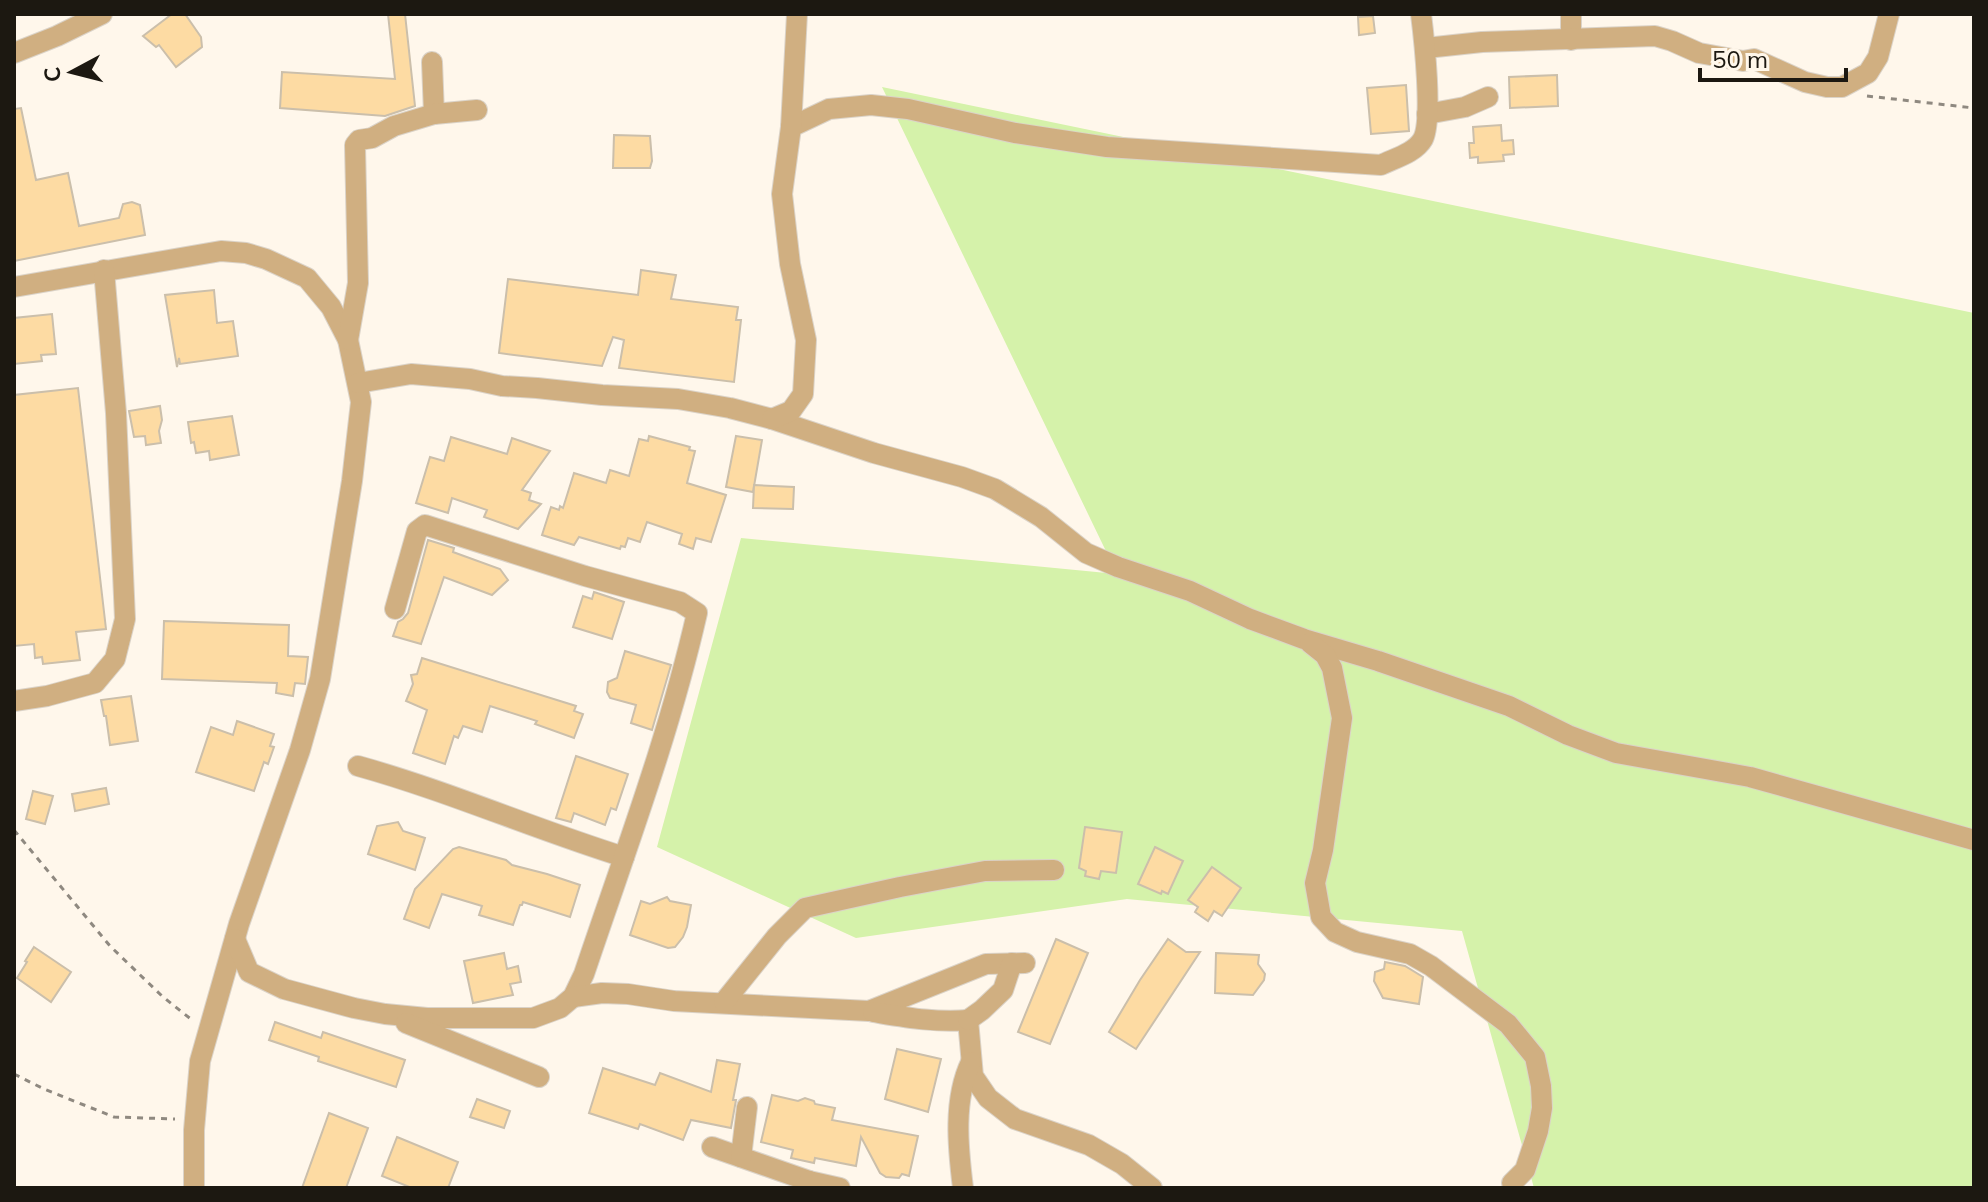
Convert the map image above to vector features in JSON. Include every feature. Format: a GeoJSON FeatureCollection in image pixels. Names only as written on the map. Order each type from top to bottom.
{"type":"FeatureCollection","features":[{"type":"Feature","properties":{"kind":"street"},"geometry":{"type":"LineString","coordinates":[[14,53],[102,14]]}},
{"type":"Feature","properties":{"kind":"street"},"geometry":{"type":"LineString","coordinates":[[772,419],[791,411],[803,394],[805,367],[806,340],[790,264],[782,194],[791,127],[797,14]]}},
{"type":"Feature","properties":{"kind":"street"},"geometry":{"type":"LineString","coordinates":[[791,127],[829,109],[871,105],[908,109],[1015,133],[1107,147],[1381,165],[1407,154],[1423,139],[1427,114],[1426,48],[1421,14]]}},
{"type":"Feature","properties":{"kind":"street"},"geometry":{"type":"LineString","coordinates":[[1571,14],[1571,40]]}},
{"type":"Feature","properties":{"kind":"street"},"geometry":{"type":"LineString","coordinates":[[1426,48],[1482,42],[1655,36],[1699,53],[1743,61],[1754,59],[1805,82],[1842,87],[1868,73],[1878,57],[1889,14]]}},
{"type":"Feature","properties":{"kind":"street"},"geometry":{"type":"LineString","coordinates":[[432,62],[434,114]]}},
{"type":"Feature","properties":{"kind":"street"},"geometry":{"type":"LineString","coordinates":[[1427,114],[1465,107],[1488,97]]}},
{"type":"Feature","properties":{"kind":"street"},"geometry":{"type":"LineString","coordinates":[[348,340],[358,283],[355,145],[359,140],[372,138],[394,126],[434,114],[477,110]]}},
{"type":"Feature","properties":{"kind":"street"},"geometry":{"type":"LineString","coordinates":[[14,287],[221,251],[246,253],[307,278],[331,307],[348,340],[358,383],[361,402],[352,481],[320,679],[300,750],[235,939],[200,1061],[194,1188]]}},
{"type":"Feature","properties":{"kind":"street"},"geometry":{"type":"LineString","coordinates":[[14,701],[95,683],[115,659],[125,619],[116,413],[104,270]]}},
{"type":"Feature","properties":{"kind":"street"},"geometry":{"type":"LineString","coordinates":[[358,383],[411,374],[426,375],[502,386],[678,399],[772,419],[995,489],[1041,517],[1086,553],[1118,567],[1190,591],[1250,619],[1304,639],[1509,706],[1568,735],[1616,753],[1750,777],[1974,840]]}},
{"type":"Feature","properties":{"kind":"street"},"geometry":{"type":"LineString","coordinates":[[235,939],[249,972],[284,989],[385,1014],[427,1018],[533,1018],[560,1008],[573,997],[584,974],[624,857],[684,671],[697,613],[680,602],[585,576],[425,525],[417,531],[395,609]]}},
{"type":"Feature","properties":{"kind":"street"},"geometry":{"type":"LineString","coordinates":[[1304,639],[1325,655],[1332,668],[1342,718],[1323,850],[1315,883],[1321,917],[1335,932],[1357,942],[1410,954],[1431,966],[1508,1024],[1535,1057],[1542,1108],[1538,1131],[1525,1170],[1512,1183]]}},
{"type":"Feature","properties":{"kind":"street"},"geometry":{"type":"LineString","coordinates":[[358,766],[398,777],[624,857]]}},
{"type":"Feature","properties":{"kind":"street"},"geometry":{"type":"LineString","coordinates":[[724,1002],[777,936],[805,908],[985,871],[1054,870]]}},
{"type":"Feature","properties":{"kind":"street"},"geometry":{"type":"LineString","coordinates":[[573,997],[602,993],[628,994],[674,1001],[869,1011],[937,1020],[968,1020],[1003,990],[1018,963],[986,964],[869,1011]]}},
{"type":"Feature","properties":{"kind":"street"},"geometry":{"type":"LineString","coordinates":[[385,1014],[539,1077]]}},
{"type":"Feature","properties":{"kind":"street"},"geometry":{"type":"LineString","coordinates":[[968,1020],[973,1076],[988,1098],[1015,1119],[1089,1145],[1122,1164],[1152,1188]]}},
{"type":"Feature","properties":{"kind":"street"},"geometry":{"type":"LineString","coordinates":[[963,1188],[959,1157],[960,1105],[963,1078],[971,1062]]}},
{"type":"Feature","properties":{"kind":"street"},"geometry":{"type":"LineString","coordinates":[[741,1157],[747,1107]]}},
{"type":"Feature","properties":{"kind":"street"},"geometry":{"type":"LineString","coordinates":[[712,1147],[808,1184],[840,1188]]}},
{"type":"Feature","properties":{"kind":"path"},"geometry":{"type":"LineString","coordinates":[[1842,87],[1859,95],[1974,108]]}},
{"type":"Feature","properties":{"kind":"path"},"geometry":{"type":"LineString","coordinates":[[14,830],[110,946],[162,996],[208,1033]]}},
{"type":"Feature","properties":{"kind":"path"},"geometry":{"type":"LineString","coordinates":[[14,1074],[114,1117],[195,1119]]}},
{"type":"Feature","properties":{"kind":"green space"},"geometry":{"type":"Polygon","coordinates":[[[882,87],[1974,313],[1974,1188],[1534,1188],[1462,931],[1127,899],[856,938],[657,847],[741,538],[1117,574],[882,87]]]}},
{"type":"Feature","properties":{"kind":"building"},"geometry":{"type":"Polygon","coordinates":[[[172,14],[185,14],[201,37],[202,47],[176,67],[159,45],[156,47],[143,36],[172,14]]]}},
{"type":"Feature","properties":{"kind":"building"},"geometry":{"type":"Polygon","coordinates":[[[388,14],[405,14],[415,106],[385,116],[280,108],[282,72],[395,79],[388,14]]]}},
{"type":"Feature","properties":{"kind":"building"},"geometry":{"type":"Polygon","coordinates":[[[1373,16],[1375,33],[1359,35],[1358,17],[1373,16]]]}},
{"type":"Feature","properties":{"kind":"building"},"geometry":{"type":"Polygon","coordinates":[[[1557,75],[1558,106],[1510,108],[1509,77],[1557,75]]]}},
{"type":"Feature","properties":{"kind":"building"},"geometry":{"type":"Polygon","coordinates":[[[1406,85],[1409,131],[1371,134],[1367,88],[1406,85]]]}},
{"type":"Feature","properties":{"kind":"building"},"geometry":{"type":"Polygon","coordinates":[[[21,108],[36,180],[68,173],[79,226],[119,218],[123,204],[132,202],[140,205],[145,235],[14,261],[14,109],[21,108]]]}},
{"type":"Feature","properties":{"kind":"building"},"geometry":{"type":"Polygon","coordinates":[[[1501,125],[1502,141],[1513,140],[1514,154],[1503,155],[1504,161],[1478,163],[1478,157],[1470,158],[1469,143],[1474,143],[1473,127],[1501,125]]]}},
{"type":"Feature","properties":{"kind":"building"},"geometry":{"type":"Polygon","coordinates":[[[614,135],[650,136],[650,168],[613,168],[614,135]]]}},
{"type":"Feature","properties":{"kind":"building"},"geometry":{"type":"Polygon","coordinates":[[[641,270],[676,275],[671,299],[738,307],[736,320],[741,320],[734,382],[619,368],[624,340],[613,337],[602,366],[499,353],[508,279],[638,295],[641,270]]]}},
{"type":"Feature","properties":{"kind":"building"},"geometry":{"type":"Polygon","coordinates":[[[214,290],[217,323],[233,321],[238,356],[180,364],[179,358],[177,367],[165,295],[214,290]]]}},
{"type":"Feature","properties":{"kind":"building"},"geometry":{"type":"Polygon","coordinates":[[[52,314],[56,354],[41,355],[42,361],[14,364],[14,318],[52,314]]]}},
{"type":"Feature","properties":{"kind":"building"},"geometry":{"type":"Polygon","coordinates":[[[78,388],[106,629],[76,632],[80,660],[43,664],[42,657],[35,658],[34,644],[14,646],[14,395],[78,388]]]}},
{"type":"Feature","properties":{"kind":"building"},"geometry":{"type":"Polygon","coordinates":[[[160,406],[161,443],[146,445],[145,436],[134,437],[129,411],[160,406]]]}},
{"type":"Feature","properties":{"kind":"building"},"geometry":{"type":"Polygon","coordinates":[[[232,416],[239,455],[210,460],[209,451],[196,453],[188,422],[232,416]]]}},
{"type":"Feature","properties":{"kind":"building"},"geometry":{"type":"Polygon","coordinates":[[[649,436],[690,447],[689,450],[695,451],[687,483],[726,495],[711,542],[696,538],[693,549],[679,544],[682,534],[647,522],[640,542],[628,538],[625,547],[621,546],[620,549],[579,537],[574,545],[542,535],[551,507],[563,508],[574,473],[606,483],[610,470],[629,476],[639,439],[648,441],[649,436]]]}},
{"type":"Feature","properties":{"kind":"building"},"geometry":{"type":"Polygon","coordinates":[[[736,436],[762,440],[753,492],[726,487],[736,436]]]}},
{"type":"Feature","properties":{"kind":"building"},"geometry":{"type":"Polygon","coordinates":[[[451,437],[507,454],[512,438],[550,451],[522,490],[531,493],[529,500],[541,504],[518,529],[484,517],[487,510],[452,498],[448,513],[416,503],[430,457],[444,461],[451,437]]]}},
{"type":"Feature","properties":{"kind":"building"},"geometry":{"type":"Polygon","coordinates":[[[754,485],[794,487],[793,509],[753,508],[754,485]]]}},
{"type":"Feature","properties":{"kind":"building"},"geometry":{"type":"Polygon","coordinates":[[[428,540],[500,569],[508,580],[492,595],[444,577],[421,644],[393,636],[398,622],[408,613],[428,540]]]}},
{"type":"Feature","properties":{"kind":"building"},"geometry":{"type":"Polygon","coordinates":[[[594,592],[624,602],[612,639],[573,627],[583,596],[592,599],[594,592]]]}},
{"type":"Feature","properties":{"kind":"building"},"geometry":{"type":"Polygon","coordinates":[[[164,621],[289,625],[288,656],[308,657],[305,684],[295,683],[293,696],[276,693],[277,683],[162,679],[164,621]]]}},
{"type":"Feature","properties":{"kind":"building"},"geometry":{"type":"Polygon","coordinates":[[[625,651],[671,665],[652,730],[631,723],[636,705],[610,698],[607,692],[608,682],[617,678],[625,651]]]}},
{"type":"Feature","properties":{"kind":"building"},"geometry":{"type":"Polygon","coordinates":[[[422,658],[576,706],[574,711],[583,714],[574,738],[535,724],[537,721],[490,706],[482,732],[463,726],[458,738],[454,736],[445,764],[413,753],[427,710],[406,701],[413,684],[411,675],[417,674],[422,658]]]}},
{"type":"Feature","properties":{"kind":"building"},"geometry":{"type":"Polygon","coordinates":[[[131,696],[138,741],[110,745],[101,700],[131,696]]]}},
{"type":"Feature","properties":{"kind":"building"},"geometry":{"type":"Polygon","coordinates":[[[237,721],[274,734],[270,746],[274,747],[268,764],[264,762],[254,791],[196,772],[211,727],[233,735],[237,721]]]}},
{"type":"Feature","properties":{"kind":"building"},"geometry":{"type":"Polygon","coordinates":[[[576,756],[628,774],[616,810],[611,808],[605,825],[574,813],[571,822],[556,818],[576,756]]]}},
{"type":"Feature","properties":{"kind":"building"},"geometry":{"type":"Polygon","coordinates":[[[106,788],[109,804],[75,811],[72,794],[106,788]]]}},
{"type":"Feature","properties":{"kind":"building"},"geometry":{"type":"Polygon","coordinates":[[[33,791],[53,796],[45,824],[26,819],[33,791]]]}},
{"type":"Feature","properties":{"kind":"building"},"geometry":{"type":"Polygon","coordinates":[[[398,822],[403,831],[425,838],[415,870],[368,854],[377,826],[398,822]]]}},
{"type":"Feature","properties":{"kind":"building"},"geometry":{"type":"Polygon","coordinates":[[[1085,827],[1122,832],[1116,873],[1101,871],[1099,879],[1085,876],[1086,871],[1079,868],[1085,827]]]}},
{"type":"Feature","properties":{"kind":"building"},"geometry":{"type":"Polygon","coordinates":[[[459,847],[580,885],[570,917],[523,902],[513,925],[479,915],[482,906],[442,894],[429,928],[404,919],[415,889],[453,849],[459,847]]]}},
{"type":"Feature","properties":{"kind":"building"},"geometry":{"type":"Polygon","coordinates":[[[1155,847],[1183,861],[1168,894],[1138,884],[1155,847]]]}},
{"type":"Feature","properties":{"kind":"building"},"geometry":{"type":"Polygon","coordinates":[[[1212,867],[1241,888],[1222,916],[1214,911],[1208,921],[1195,912],[1198,907],[1188,900],[1212,867]]]}},
{"type":"Feature","properties":{"kind":"building"},"geometry":{"type":"Polygon","coordinates":[[[667,897],[670,901],[691,905],[687,927],[675,947],[668,948],[630,935],[641,901],[650,904],[667,897]]]}},
{"type":"Feature","properties":{"kind":"building"},"geometry":{"type":"Polygon","coordinates":[[[1056,939],[1088,953],[1050,1044],[1018,1032],[1056,939]]]}},
{"type":"Feature","properties":{"kind":"building"},"geometry":{"type":"Polygon","coordinates":[[[1168,939],[1186,952],[1200,952],[1136,1049],[1109,1032],[1168,939]]]}},
{"type":"Feature","properties":{"kind":"building"},"geometry":{"type":"Polygon","coordinates":[[[34,947],[71,972],[51,1002],[17,978],[34,947]]]}},
{"type":"Feature","properties":{"kind":"building"},"geometry":{"type":"Polygon","coordinates":[[[504,953],[507,969],[518,966],[521,982],[510,984],[513,995],[473,1003],[464,961],[504,953]]]}},
{"type":"Feature","properties":{"kind":"building"},"geometry":{"type":"Polygon","coordinates":[[[1216,953],[1259,955],[1258,964],[1265,974],[1253,995],[1215,993],[1216,953]]]}},
{"type":"Feature","properties":{"kind":"building"},"geometry":{"type":"Polygon","coordinates":[[[1385,962],[1405,966],[1423,977],[1419,1004],[1383,998],[1374,981],[1375,972],[1384,969],[1385,962]]]}},
{"type":"Feature","properties":{"kind":"building"},"geometry":{"type":"Polygon","coordinates":[[[275,1022],[321,1038],[323,1032],[405,1060],[396,1087],[318,1061],[319,1057],[269,1040],[275,1022]]]}},
{"type":"Feature","properties":{"kind":"building"},"geometry":{"type":"Polygon","coordinates":[[[897,1049],[941,1059],[928,1112],[885,1099],[897,1049]]]}},
{"type":"Feature","properties":{"kind":"building"},"geometry":{"type":"Polygon","coordinates":[[[717,1060],[740,1064],[731,1128],[691,1120],[683,1140],[640,1124],[638,1129],[589,1113],[603,1068],[655,1085],[660,1073],[711,1092],[717,1060]]]}},
{"type":"Feature","properties":{"kind":"building"},"geometry":{"type":"Polygon","coordinates":[[[772,1095],[798,1101],[805,1098],[815,1104],[835,1108],[832,1120],[918,1136],[909,1176],[886,1177],[880,1173],[861,1137],[856,1166],[815,1158],[814,1163],[791,1158],[793,1150],[761,1142],[772,1095]]]}},
{"type":"Feature","properties":{"kind":"building"},"geometry":{"type":"Polygon","coordinates":[[[477,1099],[510,1111],[504,1128],[470,1117],[477,1099]]]}},
{"type":"Feature","properties":{"kind":"building"},"geometry":{"type":"Polygon","coordinates":[[[329,1113],[368,1128],[346,1188],[302,1188],[329,1113]]]}},
{"type":"Feature","properties":{"kind":"building"},"geometry":{"type":"Polygon","coordinates":[[[397,1137],[458,1162],[448,1188],[412,1188],[382,1176],[397,1137]]]}}]}
